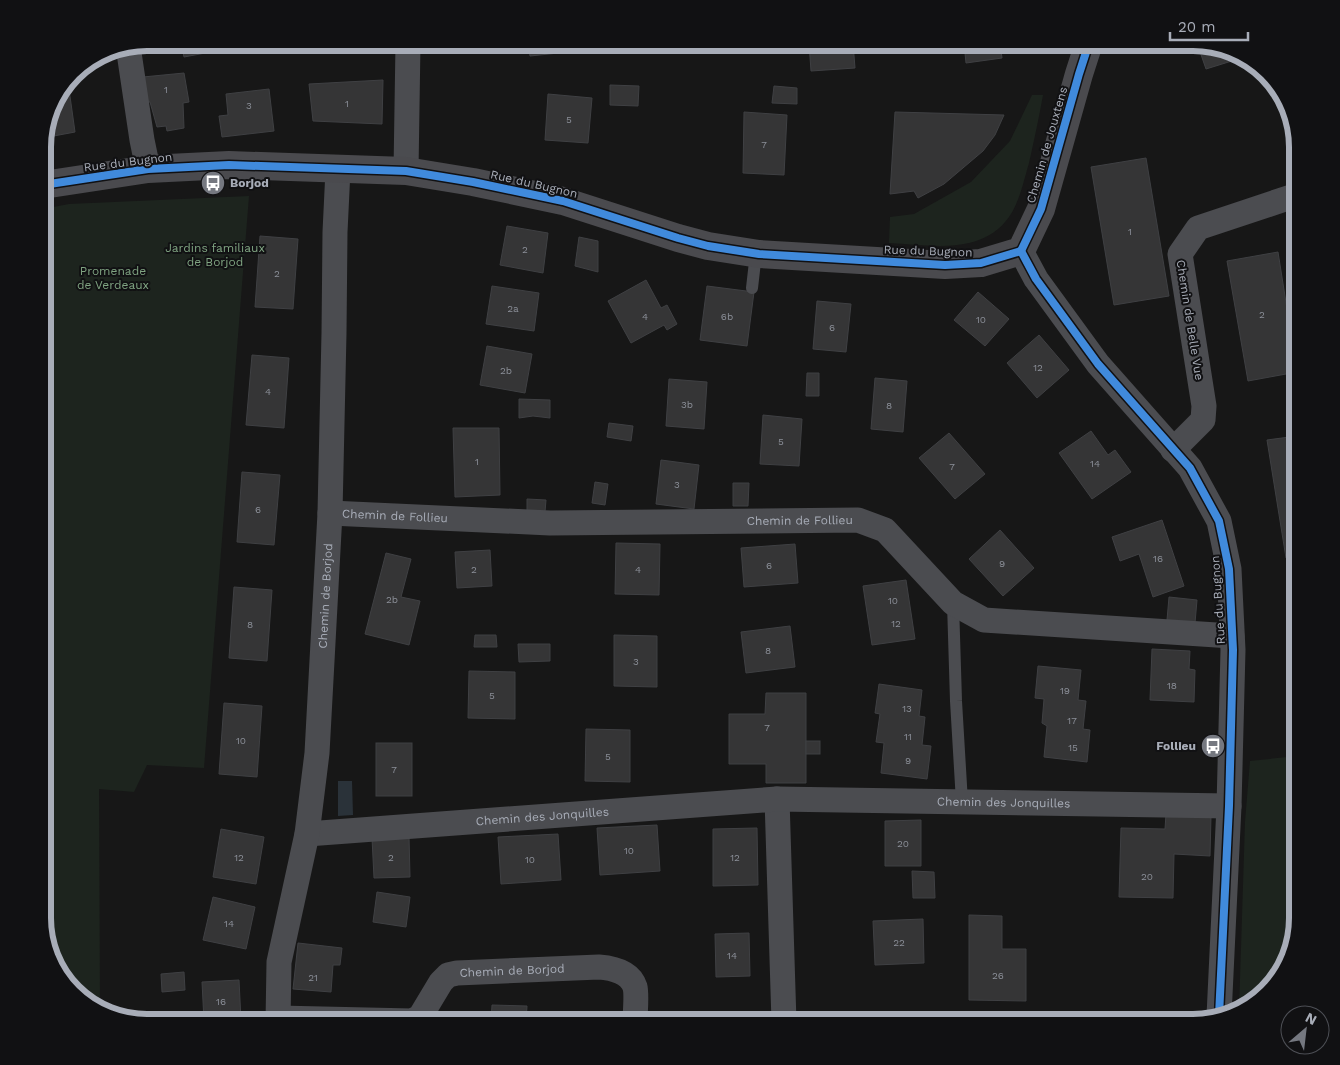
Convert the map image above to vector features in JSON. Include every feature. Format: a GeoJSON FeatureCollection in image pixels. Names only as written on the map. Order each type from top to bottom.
{"type":"FeatureCollection","features":[{"type":"Feature","properties":{"kind":"street"},"geometry":{"type":"LineString","coordinates":[[406,172],[408,51]]}},
{"type":"Feature","properties":{"kind":"street","name":"Chemin de Jouxtens"},"geometry":{"type":"LineString","coordinates":[[1020,251],[1042,209],[1086,51]]}},
{"type":"Feature","properties":{"kind":"street"},"geometry":{"type":"LineString","coordinates":[[129,53],[148,169]]}},
{"type":"Feature","properties":{"kind":"street","name":"Rue du Bugnon"},"geometry":{"type":"LineString","coordinates":[[51,184],[148,169],[229,165],[406,172],[473,182],[563,202],[708,246],[756,253],[946,264],[981,264],[1020,251],[1036,279],[1098,364],[1190,468],[1219,521],[1229,569],[1233,670],[1219,1010]]}},
{"type":"Feature","properties":{"kind":"street","name":"Chemin de Borjod"},"geometry":{"type":"LineString","coordinates":[[278,1014],[279,962],[307,834],[317,753],[330,513],[335,232],[338,170]]}},
{"type":"Feature","properties":{"kind":"street","name":"Chemin de Belle Vue"},"geometry":{"type":"LineString","coordinates":[[1173,450],[1203,420],[1204,406],[1180,254],[1198,228],[1289,198]]}},
{"type":"Feature","properties":{"kind":"street","name":"Chemin de Follieu"},"geometry":{"type":"LineString","coordinates":[[330,513],[550,523],[858,520],[885,530],[953,602],[984,620],[1232,636]]}},
{"type":"Feature","properties":{"kind":"street"},"geometry":{"type":"LineString","coordinates":[[777,799],[784,1014]]}},
{"type":"Feature","properties":{"kind":"street","name":"Chemin des Jonquilles"},"geometry":{"type":"LineString","coordinates":[[307,834],[777,799],[1229,806]]}},
{"type":"Feature","properties":{"kind":"street","name":"Chemin de Borjod"},"geometry":{"type":"LineString","coordinates":[[422,1014],[441,982],[448,975],[598,966],[612,968],[631,980],[635,988],[635,1014]]}},
{"type":"Feature","properties":{"kind":"lane"},"geometry":{"type":"LineString","coordinates":[[752,288],[756,253]]}},
{"type":"Feature","properties":{"kind":"lane"},"geometry":{"type":"LineString","coordinates":[[953,602],[962,802]]}},
{"type":"Feature","properties":{"kind":"green space"},"geometry":{"type":"Polygon","coordinates":[[[1032,95],[1043,95],[1029,163],[1014,209],[1001,226],[984,238],[959,245],[939,246],[889,243],[890,217],[914,214],[971,182],[1010,141],[1032,95]]]}},
{"type":"Feature","properties":{"kind":"green space","name":"Promenade de Verdeaux"},"geometry":{"type":"Polygon","coordinates":[[[249,196],[204,768],[147,765],[134,792],[99,789],[100,1001],[84,990],[64,966],[56,948],[51,924],[51,207],[69,204],[249,196]]]}},
{"type":"Feature","properties":{"kind":"green space"},"geometry":{"type":"Polygon","coordinates":[[[1289,757],[1289,918],[1284,948],[1276,966],[1256,990],[1239,1002],[1245,822],[1250,761],[1289,757]]]}},
{"type":"Feature","properties":{"kind":"shaded area"},"geometry":{"type":"Polygon","coordinates":[[[338,781],[352,781],[353,815],[338,816],[338,781]]]}},
{"type":"Feature","properties":{"kind":"building"},"geometry":{"type":"Polygon","coordinates":[[[183,51],[216,51],[184,57],[183,51]]]}},
{"type":"Feature","properties":{"kind":"building"},"geometry":{"type":"Polygon","coordinates":[[[529,51],[568,51],[568,52],[530,56],[529,51]]]}},
{"type":"Feature","properties":{"kind":"building"},"geometry":{"type":"Polygon","coordinates":[[[810,51],[854,51],[855,68],[811,71],[810,51]]]}},
{"type":"Feature","properties":{"kind":"building"},"geometry":{"type":"Polygon","coordinates":[[[965,51],[1001,51],[1002,58],[966,63],[965,51]]]}},
{"type":"Feature","properties":{"kind":"building"},"geometry":{"type":"Polygon","coordinates":[[[1200,52],[1223,56],[1234,60],[1206,69],[1200,52]]]}},
{"type":"Feature","properties":{"kind":"building"},"geometry":{"type":"Polygon","coordinates":[[[184,73],[189,102],[183,103],[184,128],[167,131],[166,126],[157,127],[150,102],[148,102],[143,77],[184,73]]]}},
{"type":"Feature","properties":{"kind":"building"},"geometry":{"type":"Polygon","coordinates":[[[383,80],[382,124],[313,121],[309,84],[383,80]]]}},
{"type":"Feature","properties":{"kind":"building"},"geometry":{"type":"Polygon","coordinates":[[[610,85],[639,86],[638,106],[610,105],[610,85]]]}},
{"type":"Feature","properties":{"kind":"building"},"geometry":{"type":"Polygon","coordinates":[[[774,86],[797,88],[797,104],[772,103],[774,86]]]}},
{"type":"Feature","properties":{"kind":"building"},"geometry":{"type":"Polygon","coordinates":[[[269,89],[274,131],[222,137],[219,116],[228,115],[226,94],[269,89]]]}},
{"type":"Feature","properties":{"kind":"building"},"geometry":{"type":"Polygon","coordinates":[[[69,91],[75,132],[52,136],[61,105],[69,91]]]}},
{"type":"Feature","properties":{"kind":"building"},"geometry":{"type":"Polygon","coordinates":[[[548,94],[592,98],[588,143],[545,140],[548,94]]]}},
{"type":"Feature","properties":{"kind":"building"},"geometry":{"type":"Polygon","coordinates":[[[744,112],[787,115],[784,175],[743,173],[744,112]]]}},
{"type":"Feature","properties":{"kind":"building"},"geometry":{"type":"Polygon","coordinates":[[[895,112],[1004,115],[995,135],[983,151],[944,184],[918,198],[914,191],[890,194],[895,112]]]}},
{"type":"Feature","properties":{"kind":"building"},"geometry":{"type":"Polygon","coordinates":[[[1146,158],[1169,296],[1114,305],[1091,167],[1146,158]]]}},
{"type":"Feature","properties":{"kind":"building"},"geometry":{"type":"Polygon","coordinates":[[[507,226],[548,233],[543,273],[500,265],[507,226]]]}},
{"type":"Feature","properties":{"kind":"building"},"geometry":{"type":"Polygon","coordinates":[[[260,236],[298,239],[293,309],[255,307],[260,236]]]}},
{"type":"Feature","properties":{"kind":"building"},"geometry":{"type":"Polygon","coordinates":[[[579,237],[598,241],[598,272],[575,266],[579,237]]]}},
{"type":"Feature","properties":{"kind":"building"},"geometry":{"type":"Polygon","coordinates":[[[1278,252],[1289,321],[1289,373],[1248,381],[1227,261],[1278,252]]]}},
{"type":"Feature","properties":{"kind":"building"},"geometry":{"type":"Polygon","coordinates":[[[646,280],[661,308],[667,305],[677,324],[667,330],[664,325],[631,343],[608,301],[646,280]]]}},
{"type":"Feature","properties":{"kind":"building"},"geometry":{"type":"Polygon","coordinates":[[[492,286],[539,293],[534,331],[486,324],[492,286]]]}},
{"type":"Feature","properties":{"kind":"building"},"geometry":{"type":"Polygon","coordinates":[[[707,286],[754,292],[747,346],[700,340],[707,286]]]}},
{"type":"Feature","properties":{"kind":"building"},"geometry":{"type":"Polygon","coordinates":[[[978,292],[1009,319],[985,346],[954,320],[978,292]]]}},
{"type":"Feature","properties":{"kind":"building"},"geometry":{"type":"Polygon","coordinates":[[[817,301],[851,304],[846,352],[813,349],[817,301]]]}},
{"type":"Feature","properties":{"kind":"building"},"geometry":{"type":"Polygon","coordinates":[[[1039,335],[1069,370],[1037,398],[1007,363],[1039,335]]]}},
{"type":"Feature","properties":{"kind":"building"},"geometry":{"type":"Polygon","coordinates":[[[487,346],[532,354],[525,393],[480,385],[487,346]]]}},
{"type":"Feature","properties":{"kind":"building"},"geometry":{"type":"Polygon","coordinates":[[[252,355],[289,358],[284,428],[246,425],[252,355]]]}},
{"type":"Feature","properties":{"kind":"building"},"geometry":{"type":"Polygon","coordinates":[[[807,373],[819,373],[819,396],[806,396],[807,373]]]}},
{"type":"Feature","properties":{"kind":"building"},"geometry":{"type":"Polygon","coordinates":[[[875,378],[907,381],[903,432],[871,429],[875,378]]]}},
{"type":"Feature","properties":{"kind":"building"},"geometry":{"type":"Polygon","coordinates":[[[669,379],[707,382],[704,429],[666,426],[669,379]]]}},
{"type":"Feature","properties":{"kind":"building"},"geometry":{"type":"Polygon","coordinates":[[[519,399],[550,400],[550,418],[533,416],[519,418],[519,399]]]}},
{"type":"Feature","properties":{"kind":"building"},"geometry":{"type":"Polygon","coordinates":[[[763,415],[802,419],[799,466],[760,464],[763,415]]]}},
{"type":"Feature","properties":{"kind":"building"},"geometry":{"type":"Polygon","coordinates":[[[609,423],[633,426],[631,441],[607,437],[609,423]]]}},
{"type":"Feature","properties":{"kind":"building"},"geometry":{"type":"Polygon","coordinates":[[[453,428],[499,428],[500,495],[455,497],[453,428]]]}},
{"type":"Feature","properties":{"kind":"building"},"geometry":{"type":"Polygon","coordinates":[[[1091,431],[1108,455],[1115,450],[1131,472],[1092,499],[1059,453],[1091,431]]]}},
{"type":"Feature","properties":{"kind":"building"},"geometry":{"type":"Polygon","coordinates":[[[949,433],[985,474],[955,499],[919,458],[949,433]]]}},
{"type":"Feature","properties":{"kind":"building"},"geometry":{"type":"Polygon","coordinates":[[[1289,437],[1289,557],[1286,558],[1267,440],[1289,437]]]}},
{"type":"Feature","properties":{"kind":"building"},"geometry":{"type":"Polygon","coordinates":[[[661,460],[699,465],[694,509],[656,504],[661,460]]]}},
{"type":"Feature","properties":{"kind":"building"},"geometry":{"type":"Polygon","coordinates":[[[242,472],[280,475],[274,545],[237,542],[242,472]]]}},
{"type":"Feature","properties":{"kind":"building"},"geometry":{"type":"Polygon","coordinates":[[[595,482],[608,484],[605,505],[592,503],[595,482]]]}},
{"type":"Feature","properties":{"kind":"building"},"geometry":{"type":"Polygon","coordinates":[[[733,483],[749,483],[748,506],[733,506],[733,483]]]}},
{"type":"Feature","properties":{"kind":"building"},"geometry":{"type":"Polygon","coordinates":[[[527,499],[546,500],[545,512],[527,511],[527,499]]]}},
{"type":"Feature","properties":{"kind":"building"},"geometry":{"type":"Polygon","coordinates":[[[1162,520],[1184,586],[1153,597],[1139,554],[1120,561],[1112,537],[1162,520]]]}},
{"type":"Feature","properties":{"kind":"building"},"geometry":{"type":"Polygon","coordinates":[[[1000,530],[1034,568],[1003,596],[969,559],[1000,530]]]}},
{"type":"Feature","properties":{"kind":"building"},"geometry":{"type":"Polygon","coordinates":[[[616,543],[660,544],[659,595],[615,594],[616,543]]]}},
{"type":"Feature","properties":{"kind":"building"},"geometry":{"type":"Polygon","coordinates":[[[795,544],[798,583],[744,587],[741,548],[795,544]]]}},
{"type":"Feature","properties":{"kind":"building"},"geometry":{"type":"Polygon","coordinates":[[[490,550],[492,586],[457,588],[455,552],[490,550]]]}},
{"type":"Feature","properties":{"kind":"building"},"geometry":{"type":"Polygon","coordinates":[[[386,553],[411,559],[401,597],[420,601],[409,645],[365,634],[386,553]]]}},
{"type":"Feature","properties":{"kind":"building"},"geometry":{"type":"Polygon","coordinates":[[[906,580],[915,639],[872,645],[863,586],[906,580]]]}},
{"type":"Feature","properties":{"kind":"building"},"geometry":{"type":"Polygon","coordinates":[[[234,587],[272,590],[267,661],[229,658],[234,587]]]}},
{"type":"Feature","properties":{"kind":"building"},"geometry":{"type":"Polygon","coordinates":[[[1169,597],[1197,600],[1195,623],[1167,620],[1169,597]]]}},
{"type":"Feature","properties":{"kind":"building"},"geometry":{"type":"Polygon","coordinates":[[[790,626],[795,667],[746,673],[741,632],[790,626]]]}},
{"type":"Feature","properties":{"kind":"building"},"geometry":{"type":"Polygon","coordinates":[[[475,635],[496,635],[497,647],[474,647],[475,635]]]}},
{"type":"Feature","properties":{"kind":"building"},"geometry":{"type":"Polygon","coordinates":[[[614,635],[657,636],[657,687],[614,686],[614,635]]]}},
{"type":"Feature","properties":{"kind":"building"},"geometry":{"type":"Polygon","coordinates":[[[518,644],[550,644],[550,661],[519,662],[518,644]]]}},
{"type":"Feature","properties":{"kind":"building"},"geometry":{"type":"Polygon","coordinates":[[[1152,649],[1190,651],[1189,669],[1195,670],[1194,702],[1150,700],[1152,649]]]}},
{"type":"Feature","properties":{"kind":"building"},"geometry":{"type":"Polygon","coordinates":[[[1038,666],[1081,670],[1078,700],[1086,701],[1083,729],[1090,730],[1087,762],[1044,757],[1047,726],[1042,723],[1044,699],[1035,698],[1038,666]]]}},
{"type":"Feature","properties":{"kind":"building"},"geometry":{"type":"Polygon","coordinates":[[[469,671],[515,672],[515,719],[468,718],[469,671]]]}},
{"type":"Feature","properties":{"kind":"building"},"geometry":{"type":"Polygon","coordinates":[[[879,684],[922,690],[919,716],[925,717],[922,745],[931,746],[927,779],[881,773],[884,743],[876,742],[880,714],[875,713],[879,684]]]}},
{"type":"Feature","properties":{"kind":"building"},"geometry":{"type":"Polygon","coordinates":[[[766,693],[806,693],[806,783],[766,783],[766,764],[729,764],[729,714],[765,714],[766,693]]]}},
{"type":"Feature","properties":{"kind":"building"},"geometry":{"type":"Polygon","coordinates":[[[224,703],[262,706],[257,777],[219,774],[224,703]]]}},
{"type":"Feature","properties":{"kind":"building"},"geometry":{"type":"Polygon","coordinates":[[[586,729],[630,730],[630,782],[585,781],[586,729]]]}},
{"type":"Feature","properties":{"kind":"building"},"geometry":{"type":"Polygon","coordinates":[[[806,741],[820,741],[820,754],[806,754],[806,741]]]}},
{"type":"Feature","properties":{"kind":"building"},"geometry":{"type":"Polygon","coordinates":[[[376,743],[412,743],[412,796],[376,796],[376,743]]]}},
{"type":"Feature","properties":{"kind":"building"},"geometry":{"type":"Polygon","coordinates":[[[1166,814],[1211,816],[1210,856],[1174,854],[1173,898],[1119,897],[1121,828],[1165,829],[1166,814]]]}},
{"type":"Feature","properties":{"kind":"building"},"geometry":{"type":"Polygon","coordinates":[[[921,820],[921,866],[885,866],[885,821],[921,820]]]}},
{"type":"Feature","properties":{"kind":"building"},"geometry":{"type":"Polygon","coordinates":[[[657,825],[660,871],[600,875],[597,828],[657,825]]]}},
{"type":"Feature","properties":{"kind":"building"},"geometry":{"type":"Polygon","coordinates":[[[757,828],[758,885],[713,886],[713,829],[757,828]]]}},
{"type":"Feature","properties":{"kind":"building"},"geometry":{"type":"Polygon","coordinates":[[[221,829],[264,837],[256,884],[213,877],[221,829]]]}},
{"type":"Feature","properties":{"kind":"building"},"geometry":{"type":"Polygon","coordinates":[[[558,834],[561,880],[501,884],[498,837],[558,834]]]}},
{"type":"Feature","properties":{"kind":"building"},"geometry":{"type":"Polygon","coordinates":[[[409,837],[410,877],[374,878],[372,838],[409,837]]]}},
{"type":"Feature","properties":{"kind":"building"},"geometry":{"type":"Polygon","coordinates":[[[912,871],[934,872],[935,898],[913,898],[912,871]]]}},
{"type":"Feature","properties":{"kind":"building"},"geometry":{"type":"Polygon","coordinates":[[[377,892],[410,897],[406,927],[373,922],[377,892]]]}},
{"type":"Feature","properties":{"kind":"building"},"geometry":{"type":"Polygon","coordinates":[[[213,897],[255,907],[246,949],[203,940],[213,897]]]}},
{"type":"Feature","properties":{"kind":"building"},"geometry":{"type":"Polygon","coordinates":[[[969,915],[1002,916],[1002,949],[1026,949],[1026,1001],[969,1000],[969,915]]]}},
{"type":"Feature","properties":{"kind":"building"},"geometry":{"type":"Polygon","coordinates":[[[923,919],[924,963],[875,965],[873,921],[923,919]]]}},
{"type":"Feature","properties":{"kind":"building"},"geometry":{"type":"Polygon","coordinates":[[[749,933],[750,976],[716,977],[715,934],[749,933]]]}},
{"type":"Feature","properties":{"kind":"building"},"geometry":{"type":"Polygon","coordinates":[[[298,943],[342,948],[340,965],[333,965],[331,992],[293,989],[298,943]]]}},
{"type":"Feature","properties":{"kind":"building"},"geometry":{"type":"Polygon","coordinates":[[[184,972],[185,990],[162,992],[161,974],[184,972]]]}},
{"type":"Feature","properties":{"kind":"building"},"geometry":{"type":"Polygon","coordinates":[[[239,980],[241,1014],[204,1014],[202,982],[239,980]]]}},
{"type":"Feature","properties":{"kind":"building"},"geometry":{"type":"Polygon","coordinates":[[[492,1005],[527,1006],[526,1014],[491,1014],[492,1005]]]}},
{"type":"Feature","properties":{"kind":"building"},"geometry":{"type":"Polygon","coordinates":[[[753,1012],[753,1014],[717,1014],[753,1012]]]}},
{"type":"Feature","properties":{"kind":"building"},"geometry":{"type":"Polygon","coordinates":[[[926,1012],[926,1014],[883,1014],[926,1012]]]}},
{"type":"Feature","properties":{"kind":"cycle path"},"geometry":{"type":"LineString","coordinates":[[1021,251],[1041,209],[1086,51]]}},
{"type":"Feature","properties":{"kind":"cycle path"},"geometry":{"type":"LineString","coordinates":[[51,184],[148,169],[229,165],[406,171],[473,182],[563,201],[678,238],[708,246],[759,254],[945,265],[981,263],[1021,251]]}},
{"type":"Feature","properties":{"kind":"cycle path"},"geometry":{"type":"LineString","coordinates":[[1021,251],[1036,279],[1098,364],[1190,468],[1219,521],[1229,569],[1233,650],[1229,806],[1219,1010]]}},
{"type":"Feature","properties":{"kind":"place","name":"Borjod"},"geometry":{"type":"Point","coordinates":[213,183]}},
{"type":"Feature","properties":{"kind":"place","name":"Follieu"},"geometry":{"type":"Point","coordinates":[1213,746]}},
{"type":"Feature","properties":{"kind":"park label","name":"Jardins familiaux de Borjod"},"geometry":{"type":"Point","coordinates":[215,255]}}]}
